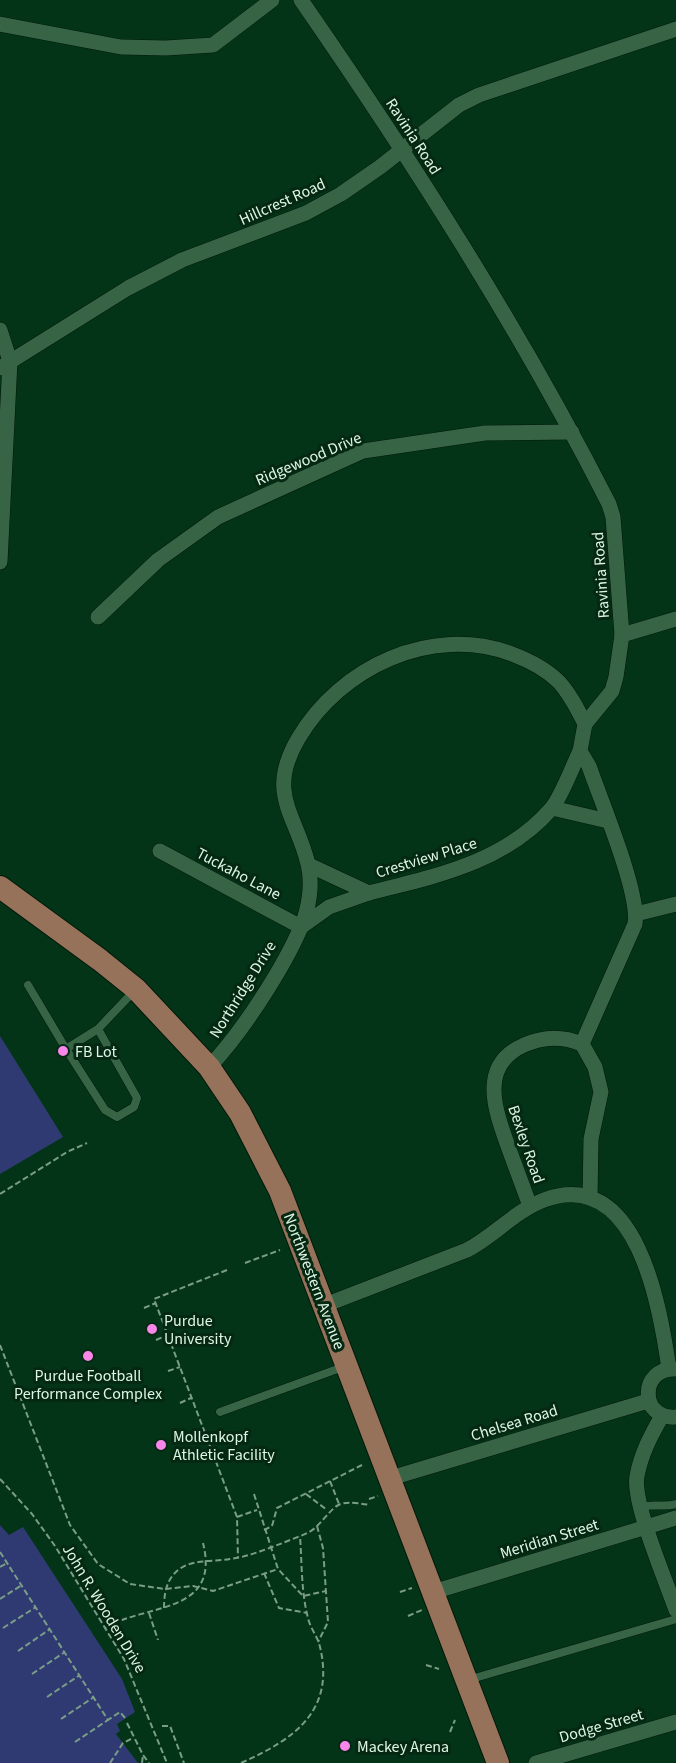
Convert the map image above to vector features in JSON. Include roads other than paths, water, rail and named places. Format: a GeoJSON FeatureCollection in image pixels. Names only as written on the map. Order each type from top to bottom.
{"type":"FeatureCollection","features":[{"type":"Feature","properties":{"kind":"main road","name":"Northwestern Avenue"},"geometry":{"type":"LineString","coordinates":[[0,887],[136,989],[208,1066],[240,1113],[264,1158],[325,1305],[424,1596],[466,1681],[498,1763]]}},
{"type":"Feature","properties":{"kind":"street"},"geometry":{"type":"LineString","coordinates":[[0,24],[122,47],[166,48],[213,45],[272,0]]}},
{"type":"Feature","properties":{"kind":"street","name":"Ravinia Road"},"geometry":{"type":"LineString","coordinates":[[301,0],[403,148],[572,432],[609,504],[613,517],[622,635],[612,691],[585,724],[580,751]]}},
{"type":"Feature","properties":{"kind":"street","name":"Hillcrest Road"},"geometry":{"type":"LineString","coordinates":[[5,365],[128,288],[182,260],[306,213],[341,194],[459,105],[479,95],[676,29]]}},
{"type":"Feature","properties":{"kind":"street"},"geometry":{"type":"LineString","coordinates":[[0,330],[5,365],[0,561]]}},
{"type":"Feature","properties":{"kind":"street","name":"Ridgewood Drive"},"geometry":{"type":"LineString","coordinates":[[98,617],[158,560],[218,517],[363,451],[484,434],[572,432]]}},
{"type":"Feature","properties":{"kind":"street"},"geometry":{"type":"LineString","coordinates":[[622,635],[676,619]]}},
{"type":"Feature","properties":{"kind":"street","name":"Northridge Drive"},"geometry":{"type":"LineString","coordinates":[[208,1066],[230,1042],[273,978],[301,927],[308,906],[309,865],[283,792],[287,764],[298,739],[342,688],[362,673],[405,652],[431,645],[463,643],[498,649],[522,658],[558,682],[585,724]]}},
{"type":"Feature","properties":{"kind":"street"},"geometry":{"type":"LineString","coordinates":[[580,751],[589,766],[608,821],[632,891],[636,914],[635,924],[582,1044],[595,1067],[601,1092],[591,1139],[590,1198]]}},
{"type":"Feature","properties":{"kind":"street","name":"Crestview Place"},"geometry":{"type":"LineString","coordinates":[[309,865],[369,893],[478,862],[505,849],[552,808],[580,751]]}},
{"type":"Feature","properties":{"kind":"street"},"geometry":{"type":"LineString","coordinates":[[552,808],[608,821]]}},
{"type":"Feature","properties":{"kind":"street","name":"Tuckaho Lane"},"geometry":{"type":"LineString","coordinates":[[160,851],[301,927]]}},
{"type":"Feature","properties":{"kind":"street","name":"Northridge Drive"},"geometry":{"type":"LineString","coordinates":[[301,927],[329,907],[369,893]]}},
{"type":"Feature","properties":{"kind":"street"},"geometry":{"type":"LineString","coordinates":[[636,914],[676,904]]}},
{"type":"Feature","properties":{"kind":"street","name":"Bexley Road"},"geometry":{"type":"LineString","coordinates":[[325,1305],[482,1243],[530,1206],[495,1110],[493,1090],[497,1072],[501,1062],[515,1049],[532,1041],[568,1038],[582,1044]]}},
{"type":"Feature","properties":{"kind":"street"},"geometry":{"type":"LineString","coordinates":[[530,1206],[566,1195],[590,1198],[610,1207],[625,1222],[635,1241],[660,1309],[673,1369],[662,1371],[651,1380],[647,1394],[651,1407],[669,1417],[644,1450],[636,1479],[641,1507],[676,1610]]}},
{"type":"Feature","properties":{"kind":"street","name":"Chelsea Road"},"geometry":{"type":"LineString","coordinates":[[386,1486],[648,1401]]}},
{"type":"Feature","properties":{"kind":"street","name":"Meridian Street"},"geometry":{"type":"LineString","coordinates":[[424,1596],[676,1518]]}},
{"type":"Feature","properties":{"kind":"street","name":"Dodge Street"},"geometry":{"type":"LineString","coordinates":[[536,1763],[676,1722]]}},
{"type":"Feature","properties":{"kind":"lane"},"geometry":{"type":"LineString","coordinates":[[28,986],[109,1114],[117,1117],[137,1103],[135,1093],[98,1029]]}},
{"type":"Feature","properties":{"kind":"lane"},"geometry":{"type":"LineString","coordinates":[[66,1049],[98,1029],[136,989]]}},
{"type":"Feature","properties":{"kind":"lane"},"geometry":{"type":"LineString","coordinates":[[220,1412],[347,1365]]}},
{"type":"Feature","properties":{"kind":"lane"},"geometry":{"type":"LineString","coordinates":[[641,1507],[651,1504],[663,1508],[676,1504]]}},
{"type":"Feature","properties":{"kind":"lane"},"geometry":{"type":"LineString","coordinates":[[466,1681],[676,1619]]}},
{"type":"Feature","properties":{"kind":"place","name":"FB Lot"},"geometry":{"type":"Point","coordinates":[63,1051]}},
{"type":"Feature","properties":{"kind":"place","name":"Purdue University"},"geometry":{"type":"Point","coordinates":[152,1329]}},
{"type":"Feature","properties":{"kind":"place","name":"Purdue Football Performance Complex"},"geometry":{"type":"Point","coordinates":[88,1356]}},
{"type":"Feature","properties":{"kind":"place","name":"Mollenkopf Athletic Facility"},"geometry":{"type":"Point","coordinates":[161,1445]}},
{"type":"Feature","properties":{"kind":"place","name":"Mackey Arena"},"geometry":{"type":"Point","coordinates":[345,1746]}}]}
